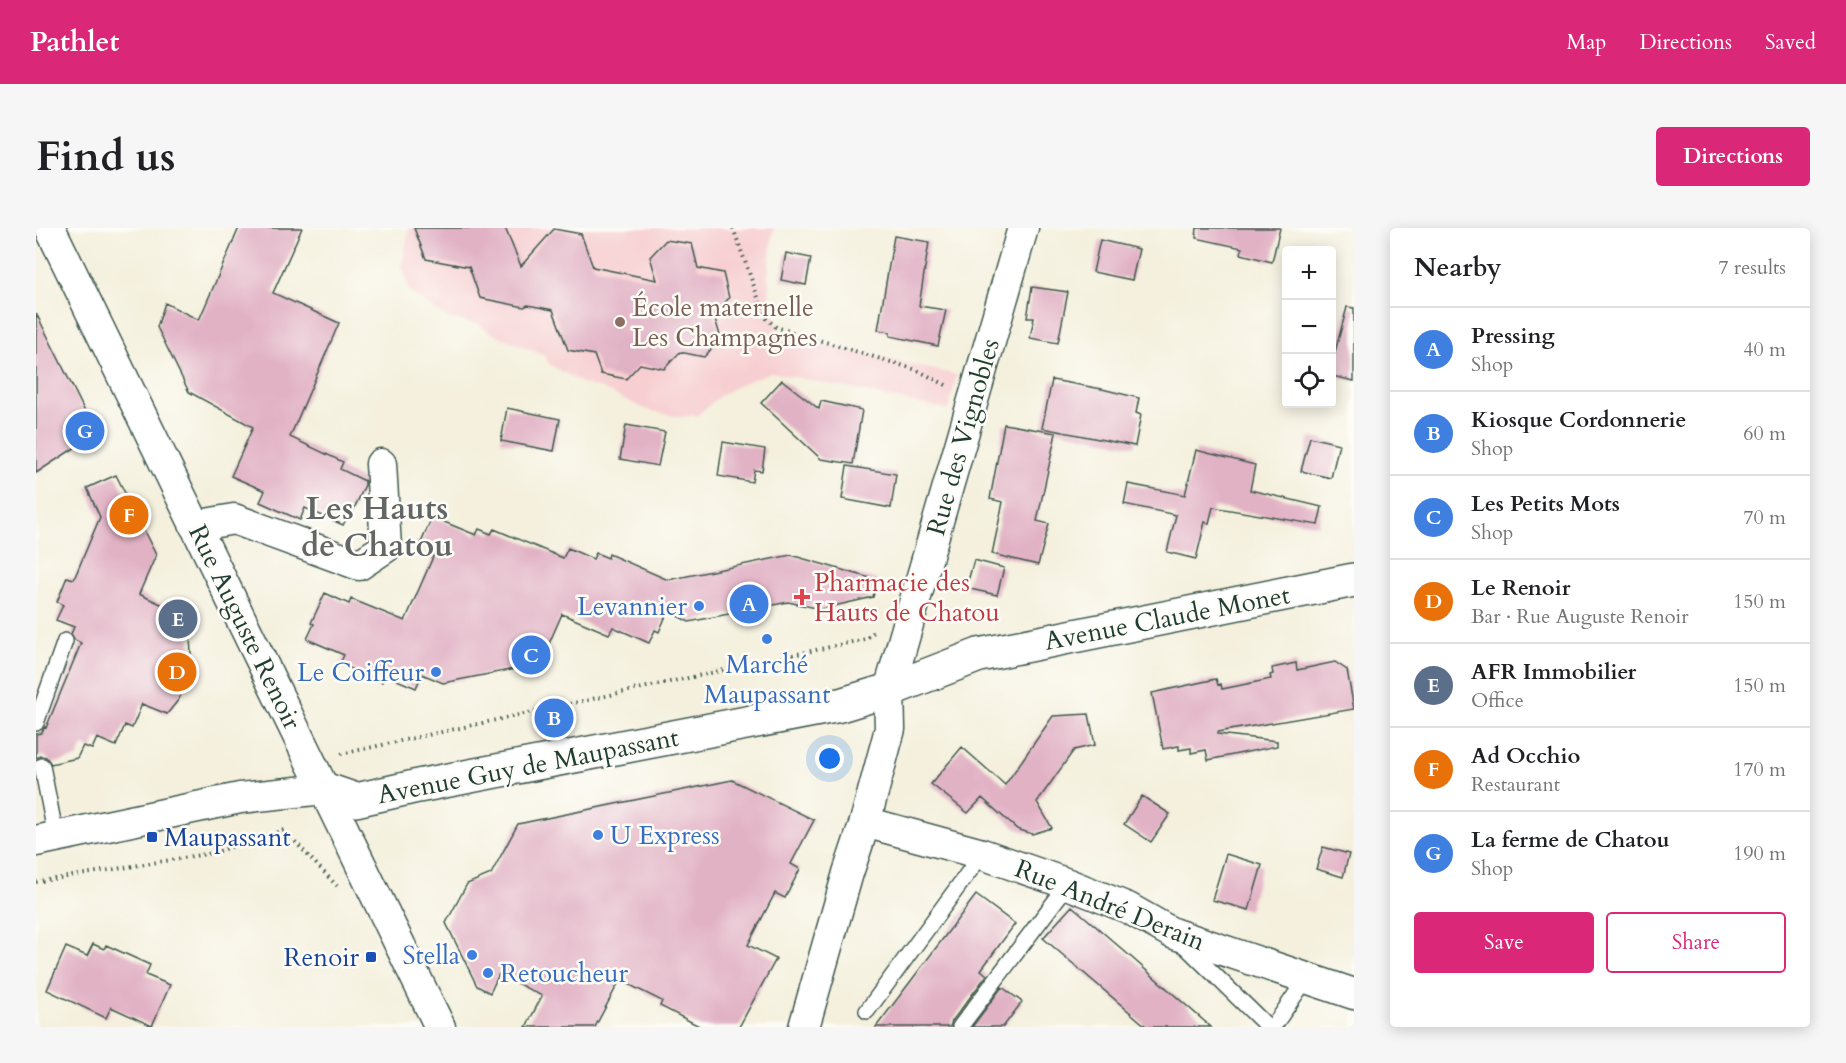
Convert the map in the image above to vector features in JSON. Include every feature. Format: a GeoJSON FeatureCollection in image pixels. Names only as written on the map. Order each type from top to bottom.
{"type":"FeatureCollection","features":[{"type":"Feature","properties":{"kind":"street","name":"Rue Auguste Renoir"},"geometry":{"type":"LineString","coordinates":[[50,228],[440,1027]]}},
{"type":"Feature","properties":{"kind":"street","name":"Rue des Vignobles"},"geometry":{"type":"LineString","coordinates":[[804,1027],[890,729],[889,690],[1023,228]]}},
{"type":"Feature","properties":{"kind":"street"},"geometry":{"type":"LineString","coordinates":[[195,526],[234,519],[359,565],[386,548],[381,464]]}},
{"type":"Feature","properties":{"kind":"street","name":"Avenue Claude Monet"},"geometry":{"type":"LineString","coordinates":[[979,655],[1354,580]]}},
{"type":"Feature","properties":{"kind":"street","name":"Avenue Guy de Maupassant"},"geometry":{"type":"LineString","coordinates":[[46,839],[240,798],[324,789],[356,800],[417,786],[840,705],[889,690],[979,655]]}},
{"type":"Feature","properties":{"kind":"street","name":"Rue André Derain"},"geometry":{"type":"LineString","coordinates":[[865,822],[982,854],[1068,884],[1128,908],[1172,933],[1354,994]]}},
{"type":"Feature","properties":{"kind":"lane"},"geometry":{"type":"LineString","coordinates":[[36,723],[65,641]]}},
{"type":"Feature","properties":{"kind":"lane"},"geometry":{"type":"LineString","coordinates":[[42,766],[46,839]]}},
{"type":"Feature","properties":{"kind":"lane"},"geometry":{"type":"LineString","coordinates":[[867,1011],[982,854]]}},
{"type":"Feature","properties":{"kind":"lane"},"geometry":{"type":"LineString","coordinates":[[960,1027],[1068,884]]}},
{"type":"Feature","properties":{"kind":"lane"},"geometry":{"type":"LineString","coordinates":[[1172,933],[1270,1027],[1306,979]]}},
{"type":"Feature","properties":{"kind":"path"},"geometry":{"type":"LineString","coordinates":[[733,228],[765,317],[776,327],[916,370],[974,399]]}},
{"type":"Feature","properties":{"kind":"path"},"geometry":{"type":"LineString","coordinates":[[341,754],[866,639],[881,626]]}},
{"type":"Feature","properties":{"kind":"path"},"geometry":{"type":"LineString","coordinates":[[36,882],[213,853],[285,830],[344,894]]}},
{"type":"Feature","properties":{"kind":"shaded area","name":"École maternelle Les Champagnes"},"geometry":{"type":"Polygon","coordinates":[[[409,228],[774,228],[768,274],[771,307],[782,335],[957,375],[948,410],[771,372],[721,395],[698,415],[680,417],[647,410],[602,389],[581,383],[549,364],[545,356],[491,333],[478,324],[450,319],[427,305],[409,291],[402,266],[409,228]]]}},
{"type":"Feature","properties":{"kind":"building"},"geometry":{"type":"Polygon","coordinates":[[[239,228],[302,228],[273,293],[339,323],[290,437],[343,462],[340,469],[365,481],[353,511],[351,510],[343,525],[305,508],[300,520],[260,502],[265,491],[231,476],[253,427],[189,392],[157,327],[165,303],[199,320],[239,228]]]}},
{"type":"Feature","properties":{"kind":"building"},"geometry":{"type":"Polygon","coordinates":[[[414,228],[505,228],[521,266],[554,229],[581,234],[593,267],[657,280],[650,257],[666,240],[692,244],[698,268],[723,273],[729,298],[714,315],[721,339],[704,357],[680,352],[664,369],[640,364],[626,379],[601,374],[594,355],[568,350],[553,310],[480,298],[469,267],[426,259],[414,228]]]}},
{"type":"Feature","properties":{"kind":"building"},"geometry":{"type":"Polygon","coordinates":[[[1197,228],[1280,228],[1272,262],[1241,254],[1242,248],[1196,238],[1197,228]]]}},
{"type":"Feature","properties":{"kind":"building"},"geometry":{"type":"Polygon","coordinates":[[[894,236],[929,242],[919,306],[946,310],[938,346],[890,336],[890,332],[878,330],[894,236]]]}},
{"type":"Feature","properties":{"kind":"building"},"geometry":{"type":"Polygon","coordinates":[[[1100,240],[1139,249],[1132,280],[1093,272],[1100,240]]]}},
{"type":"Feature","properties":{"kind":"building"},"geometry":{"type":"Polygon","coordinates":[[[786,253],[811,258],[806,285],[781,280],[786,253]]]}},
{"type":"Feature","properties":{"kind":"building"},"geometry":{"type":"Polygon","coordinates":[[[1032,287],[1068,292],[1058,343],[1030,338],[1034,318],[1027,318],[1032,287]]]}},
{"type":"Feature","properties":{"kind":"building"},"geometry":{"type":"Polygon","coordinates":[[[1347,307],[1354,308],[1354,381],[1336,377],[1336,348],[1347,307]]]}},
{"type":"Feature","properties":{"kind":"building"},"geometry":{"type":"Polygon","coordinates":[[[36,313],[96,434],[36,473],[36,313]]]}},
{"type":"Feature","properties":{"kind":"building"},"geometry":{"type":"Polygon","coordinates":[[[782,380],[819,409],[821,401],[862,410],[853,464],[821,459],[761,403],[782,380]]]}},
{"type":"Feature","properties":{"kind":"building"},"geometry":{"type":"Polygon","coordinates":[[[1052,380],[1139,398],[1136,413],[1141,415],[1135,446],[1042,428],[1052,380]]]}},
{"type":"Feature","properties":{"kind":"building"},"geometry":{"type":"Polygon","coordinates":[[[507,408],[560,419],[554,451],[501,441],[507,408]]]}},
{"type":"Feature","properties":{"kind":"building"},"geometry":{"type":"Polygon","coordinates":[[[1004,424],[1056,433],[1037,521],[1049,524],[1038,565],[992,554],[1003,502],[990,499],[1004,424]]]}},
{"type":"Feature","properties":{"kind":"building"},"geometry":{"type":"Polygon","coordinates":[[[626,425],[665,432],[658,466],[620,459],[626,425]]]}},
{"type":"Feature","properties":{"kind":"building"},"geometry":{"type":"Polygon","coordinates":[[[1310,437],[1339,444],[1331,478],[1301,471],[1310,437]]]}},
{"type":"Feature","properties":{"kind":"building"},"geometry":{"type":"Polygon","coordinates":[[[723,442],[765,449],[762,471],[754,470],[752,482],[718,476],[723,442]]]}},
{"type":"Feature","properties":{"kind":"building"},"geometry":{"type":"Polygon","coordinates":[[[1196,450],[1255,465],[1250,490],[1322,507],[1318,525],[1213,507],[1209,523],[1205,522],[1196,559],[1167,552],[1176,515],[1124,504],[1128,484],[1185,495],[1196,450]]]}},
{"type":"Feature","properties":{"kind":"building"},"geometry":{"type":"Polygon","coordinates":[[[847,466],[896,474],[891,508],[842,499],[847,466]]]}},
{"type":"Feature","properties":{"kind":"building"},"geometry":{"type":"Polygon","coordinates":[[[116,475],[156,555],[139,594],[181,613],[190,638],[188,677],[179,699],[167,714],[142,704],[132,728],[125,725],[116,746],[97,738],[92,749],[83,746],[77,758],[51,764],[46,757],[36,758],[36,734],[46,728],[81,643],[71,634],[74,627],[56,620],[63,605],[57,602],[67,577],[74,579],[100,517],[87,488],[116,475]]]}},
{"type":"Feature","properties":{"kind":"building"},"geometry":{"type":"Polygon","coordinates":[[[432,517],[476,535],[479,529],[491,534],[494,529],[563,558],[568,548],[593,559],[596,553],[608,558],[609,554],[668,580],[791,555],[877,580],[873,597],[821,609],[788,602],[689,622],[668,611],[659,632],[655,630],[649,643],[613,627],[609,634],[562,614],[540,664],[443,683],[422,674],[416,688],[385,675],[382,682],[340,664],[344,655],[307,639],[314,624],[311,623],[325,593],[349,604],[351,599],[405,621],[436,550],[421,543],[432,517]]]}},
{"type":"Feature","properties":{"kind":"building"},"geometry":{"type":"Polygon","coordinates":[[[974,560],[1004,568],[997,595],[966,588],[974,560]]]}},
{"type":"Feature","properties":{"kind":"building"},"geometry":{"type":"Polygon","coordinates":[[[1335,662],[1347,670],[1354,709],[1218,732],[1218,734],[1277,741],[1277,746],[1208,760],[1206,750],[1191,753],[1191,748],[1179,750],[1179,746],[1163,749],[1152,693],[1216,679],[1222,689],[1271,679],[1272,668],[1296,663],[1297,670],[1335,662]]]}},
{"type":"Feature","properties":{"kind":"building"},"geometry":{"type":"Polygon","coordinates":[[[1089,714],[1095,745],[1074,750],[1037,802],[1052,828],[1032,834],[1017,829],[982,798],[968,813],[931,784],[962,747],[1005,785],[1053,716],[1089,714]]]}},
{"type":"Feature","properties":{"kind":"building"},"geometry":{"type":"Polygon","coordinates":[[[732,780],[814,820],[791,864],[800,869],[785,898],[775,893],[748,945],[776,959],[739,1027],[701,1027],[660,1006],[662,1001],[620,980],[595,1027],[526,1027],[542,996],[499,974],[490,993],[477,986],[446,923],[467,884],[491,874],[518,824],[732,780]]]}},
{"type":"Feature","properties":{"kind":"building"},"geometry":{"type":"Polygon","coordinates":[[[1142,796],[1170,814],[1151,842],[1124,824],[1142,796]]]}},
{"type":"Feature","properties":{"kind":"building"},"geometry":{"type":"Polygon","coordinates":[[[1323,847],[1349,854],[1343,877],[1316,869],[1323,847]]]}},
{"type":"Feature","properties":{"kind":"building"},"geometry":{"type":"Polygon","coordinates":[[[1226,854],[1262,865],[1249,910],[1212,900],[1226,854]]]}},
{"type":"Feature","properties":{"kind":"building"},"geometry":{"type":"Polygon","coordinates":[[[976,895],[1015,924],[981,970],[987,975],[952,1021],[950,1027],[876,1027],[976,895]]]}},
{"type":"Feature","properties":{"kind":"building"},"geometry":{"type":"Polygon","coordinates":[[[1072,906],[1211,1027],[1147,1027],[1043,938],[1072,906]]]}},
{"type":"Feature","properties":{"kind":"building"},"geometry":{"type":"Polygon","coordinates":[[[93,944],[104,949],[106,945],[150,965],[146,975],[170,985],[152,1026],[111,1007],[106,1018],[47,990],[66,947],[87,956],[93,944]]]}},
{"type":"Feature","properties":{"kind":"building"},"geometry":{"type":"Polygon","coordinates":[[[1002,987],[1022,1002],[1003,1027],[972,1027],[1002,987]]]}},
{"type":"Feature","properties":{"kind":"place","name":"École maternelle Les Champagnes"},"geometry":{"type":"Point","coordinates":[620,322]}},
{"type":"Feature","properties":{"kind":"place","name":"La ferme de Chatou"},"geometry":{"type":"Point","coordinates":[85,431]}},
{"type":"Feature","properties":{"kind":"place","name":"Ad Occhio"},"geometry":{"type":"Point","coordinates":[129,515]}},
{"type":"Feature","properties":{"kind":"place","name":"Pharmacie des Hauts de Chatou"},"geometry":{"type":"Point","coordinates":[802,597]}},
{"type":"Feature","properties":{"kind":"place","name":"Pressing"},"geometry":{"type":"Point","coordinates":[749,604]}},
{"type":"Feature","properties":{"kind":"place","name":"Levannier"},"geometry":{"type":"Point","coordinates":[699,606]}},
{"type":"Feature","properties":{"kind":"place","name":"AFR Immobilier"},"geometry":{"type":"Point","coordinates":[178,619]}},
{"type":"Feature","properties":{"kind":"place","name":"Marché Maupassant"},"geometry":{"type":"Point","coordinates":[767,639]}},
{"type":"Feature","properties":{"kind":"place","name":"Les Petits Mots"},"geometry":{"type":"Point","coordinates":[531,655]}},
{"type":"Feature","properties":{"kind":"place","name":"Le Renoir"},"geometry":{"type":"Point","coordinates":[177,672]}},
{"type":"Feature","properties":{"kind":"place","name":"Le Coiffeur"},"geometry":{"type":"Point","coordinates":[436,672]}},
{"type":"Feature","properties":{"kind":"place","name":"Kiosque Cordonnerie"},"geometry":{"type":"Point","coordinates":[554,718]}},
{"type":"Feature","properties":{"kind":"place","name":"U Express"},"geometry":{"type":"Point","coordinates":[598,835]}},
{"type":"Feature","properties":{"kind":"place","name":"Maupassant"},"geometry":{"type":"Point","coordinates":[152,837]}},
{"type":"Feature","properties":{"kind":"place","name":"Stella"},"geometry":{"type":"Point","coordinates":[472,955]}},
{"type":"Feature","properties":{"kind":"place","name":"Renoir"},"geometry":{"type":"Point","coordinates":[371,957]}},
{"type":"Feature","properties":{"kind":"place","name":"Retoucheur"},"geometry":{"type":"Point","coordinates":[488,973]}},
{"type":"Feature","properties":{"kind":"district","name":"Les Hauts de Chatou"},"geometry":{"type":"Point","coordinates":[377,528]}}]}
